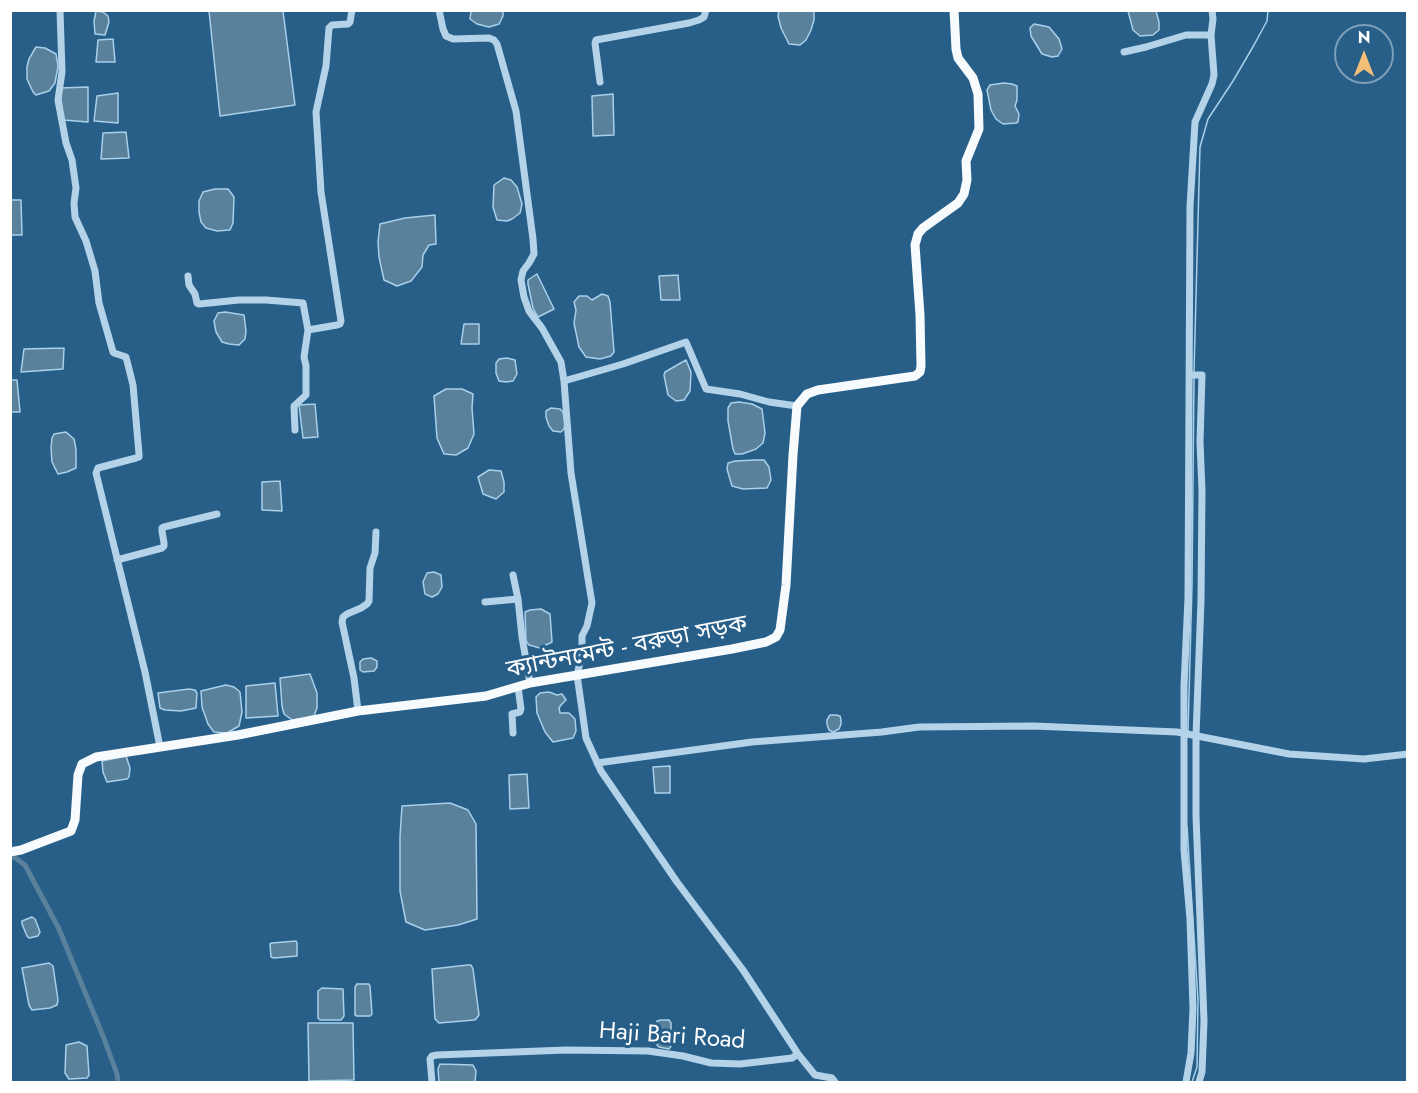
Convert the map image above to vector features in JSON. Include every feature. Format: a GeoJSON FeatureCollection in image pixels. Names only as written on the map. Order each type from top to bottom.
{"type":"FeatureCollection","features":[{"type":"Feature","properties":{"kind":"main road"},"geometry":{"type":"LineString","coordinates":[[797,406],[807,394],[818,390],[915,376],[920,372],[920,315],[915,245],[918,234],[923,228],[958,203],[964,194],[967,180],[966,161],[979,129],[978,94],[973,78],[958,58],[954,10]]}},
{"type":"Feature","properties":{"kind":"main road","name":"ক্যান্টনমেন্ট - বরুড়া সড়ক"},"geometry":{"type":"LineString","coordinates":[[10,852],[71,831],[75,820],[78,775],[82,764],[96,757],[238,735],[358,711],[486,696],[530,683],[732,649],[765,642],[776,637],[780,630],[786,585],[792,455],[797,406]]}},
{"type":"Feature","properties":{"kind":"street"},"geometry":{"type":"LineString","coordinates":[[60,10],[62,72],[58,100],[66,143],[72,160],[76,188],[75,217],[86,241],[95,271],[99,303],[113,352],[126,357],[133,385],[139,457],[98,468],[96,473],[145,672],[160,747]]}},
{"type":"Feature","properties":{"kind":"street"},"geometry":{"type":"LineString","coordinates":[[308,330],[337,325],[341,321],[321,192],[316,112],[326,66],[329,28],[332,25],[348,24],[352,10]]}},
{"type":"Feature","properties":{"kind":"street","name":"Haji Bari Road"},"geometry":{"type":"LineString","coordinates":[[432,1083],[430,1059],[437,1055],[566,1050],[648,1051],[711,1063],[740,1064],[792,1058],[798,1054],[743,970],[677,882],[601,771],[586,738],[577,675],[582,654],[582,636],[587,626],[592,603],[572,473],[561,362],[542,328],[529,311],[521,280],[523,271],[534,254],[516,111],[494,40],[489,38],[453,39],[446,36],[440,10]]}},
{"type":"Feature","properties":{"kind":"street"},"geometry":{"type":"LineString","coordinates":[[600,82],[596,40],[689,23],[704,17],[706,10]]}},
{"type":"Feature","properties":{"kind":"street"},"geometry":{"type":"LineString","coordinates":[[1199,1083],[1202,1072],[1204,1020],[1190,735],[1188,598],[1194,375],[1190,207],[1195,122],[1214,75],[1212,10]]}},
{"type":"Feature","properties":{"kind":"street"},"geometry":{"type":"LineString","coordinates":[[1124,52],[1186,35],[1211,35]]}},
{"type":"Feature","properties":{"kind":"street"},"geometry":{"type":"LineString","coordinates":[[188,276],[189,285],[199,304],[239,300],[303,303],[308,330],[303,357],[306,366],[306,395],[294,405],[295,430]]}},
{"type":"Feature","properties":{"kind":"street"},"geometry":{"type":"LineString","coordinates":[[564,381],[686,342],[706,389],[797,406]]}},
{"type":"Feature","properties":{"kind":"street"},"geometry":{"type":"LineString","coordinates":[[1186,1083],[1191,1053],[1193,1008],[1190,919],[1184,850],[1190,735],[1201,601],[1202,375],[1194,375]]}},
{"type":"Feature","properties":{"kind":"street"},"geometry":{"type":"LineString","coordinates":[[117,560],[162,548],[164,546],[162,528],[164,527],[217,514]]}},
{"type":"Feature","properties":{"kind":"street"},"geometry":{"type":"LineString","coordinates":[[358,711],[354,678],[342,622],[343,617],[369,601],[370,568],[375,553],[376,532]]}},
{"type":"Feature","properties":{"kind":"street"},"geometry":{"type":"LineString","coordinates":[[513,575],[530,683]]}},
{"type":"Feature","properties":{"kind":"street"},"geometry":{"type":"LineString","coordinates":[[485,602],[518,599]]}},
{"type":"Feature","properties":{"kind":"street"},"geometry":{"type":"LineString","coordinates":[[513,733],[512,714],[521,711],[519,687]]}},
{"type":"Feature","properties":{"kind":"street"},"geometry":{"type":"LineString","coordinates":[[597,763],[752,742],[919,728],[1035,726],[1177,732],[1289,754],[1364,759],[1407,754]]}},
{"type":"Feature","properties":{"kind":"street"},"geometry":{"type":"LineString","coordinates":[[798,1054],[815,1079],[832,1078],[835,1083]]}},
{"type":"Feature","properties":{"kind":"water"},"geometry":{"type":"Polygon","coordinates":[[[96,11],[108,16],[109,22],[105,35],[95,34],[96,11]]]}},
{"type":"Feature","properties":{"kind":"water"},"geometry":{"type":"Polygon","coordinates":[[[209,11],[283,11],[295,105],[220,116],[209,11]]]}},
{"type":"Feature","properties":{"kind":"water"},"geometry":{"type":"Polygon","coordinates":[[[471,11],[503,11],[503,16],[499,24],[489,27],[477,24],[470,19],[471,11]]]}},
{"type":"Feature","properties":{"kind":"water"},"geometry":{"type":"Polygon","coordinates":[[[779,11],[814,11],[811,30],[806,40],[800,45],[789,44],[781,28],[779,11]]]}},
{"type":"Feature","properties":{"kind":"water"},"geometry":{"type":"Polygon","coordinates":[[[1128,11],[1156,11],[1159,30],[1153,35],[1140,36],[1133,30],[1128,11]]]}},
{"type":"Feature","properties":{"kind":"water"},"geometry":{"type":"Polygon","coordinates":[[[1034,24],[1049,27],[1059,39],[1062,49],[1058,56],[1042,54],[1031,36],[1030,28],[1034,24]]]}},
{"type":"Feature","properties":{"kind":"water"},"geometry":{"type":"Polygon","coordinates":[[[113,39],[115,62],[96,62],[98,40],[113,39]]]}},
{"type":"Feature","properties":{"kind":"water"},"geometry":{"type":"Polygon","coordinates":[[[36,47],[45,48],[56,54],[58,66],[55,83],[49,91],[36,95],[27,79],[27,67],[36,47]]]}},
{"type":"Feature","properties":{"kind":"water"},"geometry":{"type":"Polygon","coordinates":[[[1004,83],[1017,86],[1015,106],[1019,114],[1016,123],[1003,124],[996,119],[991,110],[987,90],[990,85],[1004,83]]]}},
{"type":"Feature","properties":{"kind":"water"},"geometry":{"type":"Polygon","coordinates":[[[88,87],[88,122],[63,120],[60,88],[88,87]]]}},
{"type":"Feature","properties":{"kind":"water"},"geometry":{"type":"Polygon","coordinates":[[[118,93],[118,123],[94,121],[97,96],[118,93]]]}},
{"type":"Feature","properties":{"kind":"water"},"geometry":{"type":"Polygon","coordinates":[[[613,94],[614,135],[593,136],[592,96],[613,94]]]}},
{"type":"Feature","properties":{"kind":"water"},"geometry":{"type":"Polygon","coordinates":[[[126,132],[129,158],[101,159],[103,133],[126,132]]]}},
{"type":"Feature","properties":{"kind":"water"},"geometry":{"type":"Polygon","coordinates":[[[504,178],[511,180],[517,187],[522,204],[520,213],[507,221],[497,220],[493,207],[494,185],[504,178]]]}},
{"type":"Feature","properties":{"kind":"water"},"geometry":{"type":"Polygon","coordinates":[[[228,189],[234,197],[233,223],[230,230],[217,231],[206,228],[201,222],[199,201],[203,192],[228,189]]]}},
{"type":"Feature","properties":{"kind":"water"},"geometry":{"type":"Polygon","coordinates":[[[11,200],[21,200],[22,235],[11,235],[11,200]]]}},
{"type":"Feature","properties":{"kind":"water"},"geometry":{"type":"Polygon","coordinates":[[[435,215],[436,244],[429,245],[423,255],[422,267],[411,281],[397,286],[384,280],[379,257],[380,224],[405,218],[435,215]]]}},
{"type":"Feature","properties":{"kind":"water"},"geometry":{"type":"Polygon","coordinates":[[[537,274],[554,309],[538,317],[533,308],[528,284],[528,280],[537,274]]]}},
{"type":"Feature","properties":{"kind":"water"},"geometry":{"type":"Polygon","coordinates":[[[678,275],[680,300],[661,300],[659,276],[678,275]]]}},
{"type":"Feature","properties":{"kind":"water"},"geometry":{"type":"Polygon","coordinates":[[[602,294],[608,296],[610,302],[614,352],[611,356],[600,359],[586,357],[579,347],[574,323],[576,310],[574,302],[579,296],[587,296],[592,300],[602,294]]]}},
{"type":"Feature","properties":{"kind":"water"},"geometry":{"type":"Polygon","coordinates":[[[218,313],[244,315],[245,339],[239,345],[222,342],[216,332],[214,321],[218,313]]]}},
{"type":"Feature","properties":{"kind":"water"},"geometry":{"type":"Polygon","coordinates":[[[464,324],[479,324],[479,344],[461,344],[464,324]]]}},
{"type":"Feature","properties":{"kind":"water"},"geometry":{"type":"Polygon","coordinates":[[[64,348],[63,369],[21,372],[24,349],[64,348]]]}},
{"type":"Feature","properties":{"kind":"water"},"geometry":{"type":"Polygon","coordinates":[[[499,359],[515,360],[517,374],[513,381],[499,381],[496,363],[499,359]]]}},
{"type":"Feature","properties":{"kind":"water"},"geometry":{"type":"Polygon","coordinates":[[[686,360],[691,372],[690,391],[684,400],[676,401],[668,395],[664,375],[665,372],[686,360]]]}},
{"type":"Feature","properties":{"kind":"water"},"geometry":{"type":"Polygon","coordinates":[[[10,380],[17,380],[20,412],[11,412],[10,380]]]}},
{"type":"Feature","properties":{"kind":"water"},"geometry":{"type":"Polygon","coordinates":[[[446,389],[462,389],[473,394],[474,434],[468,448],[456,455],[444,454],[437,438],[434,396],[446,389]]]}},
{"type":"Feature","properties":{"kind":"water"},"geometry":{"type":"Polygon","coordinates":[[[731,403],[752,404],[762,409],[765,433],[763,443],[756,449],[735,454],[728,421],[728,408],[731,403]]]}},
{"type":"Feature","properties":{"kind":"water"},"geometry":{"type":"Polygon","coordinates":[[[315,404],[318,437],[303,438],[299,405],[315,404]]]}},
{"type":"Feature","properties":{"kind":"water"},"geometry":{"type":"Polygon","coordinates":[[[551,408],[560,409],[563,412],[565,424],[561,432],[553,431],[549,426],[546,411],[551,408]]]}},
{"type":"Feature","properties":{"kind":"water"},"geometry":{"type":"Polygon","coordinates":[[[66,432],[74,439],[76,468],[58,474],[52,462],[52,438],[54,434],[66,432]]]}},
{"type":"Feature","properties":{"kind":"water"},"geometry":{"type":"Polygon","coordinates":[[[764,460],[769,467],[771,480],[767,488],[743,489],[732,486],[727,469],[728,463],[764,460]]]}},
{"type":"Feature","properties":{"kind":"water"},"geometry":{"type":"Polygon","coordinates":[[[489,470],[501,471],[504,482],[504,492],[496,499],[483,494],[478,477],[489,470]]]}},
{"type":"Feature","properties":{"kind":"water"},"geometry":{"type":"Polygon","coordinates":[[[280,481],[282,511],[262,510],[262,482],[280,481]]]}},
{"type":"Feature","properties":{"kind":"water"},"geometry":{"type":"Polygon","coordinates":[[[434,572],[441,575],[442,587],[438,594],[432,597],[425,594],[423,582],[427,573],[434,572]]]}},
{"type":"Feature","properties":{"kind":"water"},"geometry":{"type":"Polygon","coordinates":[[[541,609],[550,614],[552,642],[540,648],[529,645],[526,641],[525,612],[541,609]]]}},
{"type":"Feature","properties":{"kind":"water"},"geometry":{"type":"Polygon","coordinates":[[[371,658],[377,661],[374,671],[360,670],[360,662],[371,658]]]}},
{"type":"Feature","properties":{"kind":"water"},"geometry":{"type":"Polygon","coordinates":[[[310,674],[317,693],[317,708],[314,716],[292,720],[284,714],[280,678],[310,674]]]}},
{"type":"Feature","properties":{"kind":"water"},"geometry":{"type":"Polygon","coordinates":[[[275,683],[278,716],[246,718],[246,686],[275,683]]]}},
{"type":"Feature","properties":{"kind":"water"},"geometry":{"type":"Polygon","coordinates":[[[226,685],[240,692],[242,712],[239,726],[227,733],[214,732],[208,724],[202,707],[201,691],[226,685]]]}},
{"type":"Feature","properties":{"kind":"water"},"geometry":{"type":"Polygon","coordinates":[[[189,689],[197,693],[196,708],[181,711],[160,708],[158,693],[189,689]]]}},
{"type":"Feature","properties":{"kind":"water"},"geometry":{"type":"Polygon","coordinates":[[[540,693],[562,694],[566,700],[559,708],[560,713],[569,713],[575,719],[576,731],[573,738],[553,742],[545,732],[537,713],[536,697],[540,693]]]}},
{"type":"Feature","properties":{"kind":"water"},"geometry":{"type":"Polygon","coordinates":[[[830,715],[840,716],[841,720],[839,729],[833,732],[829,730],[827,724],[830,715]]]}},
{"type":"Feature","properties":{"kind":"water"},"geometry":{"type":"Polygon","coordinates":[[[126,756],[130,768],[129,777],[107,782],[102,761],[126,756]]]}},
{"type":"Feature","properties":{"kind":"water"},"geometry":{"type":"Polygon","coordinates":[[[670,766],[670,793],[655,793],[653,767],[670,766]]]}},
{"type":"Feature","properties":{"kind":"water"},"geometry":{"type":"Polygon","coordinates":[[[527,774],[529,808],[510,809],[509,775],[527,774]]]}},
{"type":"Feature","properties":{"kind":"water"},"geometry":{"type":"Polygon","coordinates":[[[450,803],[468,810],[476,824],[477,919],[458,925],[425,930],[406,922],[400,891],[402,806],[450,803]]]}},
{"type":"Feature","properties":{"kind":"water"},"geometry":{"type":"Polygon","coordinates":[[[32,917],[40,932],[38,936],[29,938],[22,921],[32,917]]]}},
{"type":"Feature","properties":{"kind":"water"},"geometry":{"type":"Polygon","coordinates":[[[296,941],[297,956],[271,957],[270,944],[296,941]]]}},
{"type":"Feature","properties":{"kind":"water"},"geometry":{"type":"Polygon","coordinates":[[[49,963],[53,966],[57,1005],[32,1010],[22,968],[49,963]]]}},
{"type":"Feature","properties":{"kind":"water"},"geometry":{"type":"Polygon","coordinates":[[[471,965],[479,1015],[474,1020],[439,1023],[435,1019],[432,969],[471,965]]]}},
{"type":"Feature","properties":{"kind":"water"},"geometry":{"type":"Polygon","coordinates":[[[357,984],[369,984],[370,986],[372,1014],[370,1016],[355,1015],[355,987],[357,984]]]}},
{"type":"Feature","properties":{"kind":"water"},"geometry":{"type":"Polygon","coordinates":[[[322,988],[343,989],[344,1016],[341,1020],[320,1020],[318,1018],[318,991],[322,988]]]}},
{"type":"Feature","properties":{"kind":"water"},"geometry":{"type":"Polygon","coordinates":[[[669,1020],[671,1023],[669,1049],[657,1045],[657,1021],[669,1020]]]}},
{"type":"Feature","properties":{"kind":"water"},"geometry":{"type":"Polygon","coordinates":[[[308,1023],[353,1023],[354,1080],[309,1081],[308,1023]]]}},
{"type":"Feature","properties":{"kind":"water"},"geometry":{"type":"Polygon","coordinates":[[[79,1042],[87,1046],[89,1075],[87,1078],[69,1079],[65,1073],[66,1045],[79,1042]]]}},
{"type":"Feature","properties":{"kind":"water"},"geometry":{"type":"Polygon","coordinates":[[[440,1064],[473,1065],[476,1071],[475,1082],[439,1082],[440,1064]]]}},
{"type":"Feature","properties":{"kind":"waterway"},"geometry":{"type":"LineString","coordinates":[[1194,372],[1200,147],[1208,119],[1254,45],[1267,21],[1268,10]]}},
{"type":"Feature","properties":{"kind":"waterway"},"geometry":{"type":"LineString","coordinates":[[1188,732],[1194,377]]}},
{"type":"Feature","properties":{"kind":"waterway"},"geometry":{"type":"LineString","coordinates":[[1187,826],[1198,1000],[1197,1067],[1192,1082]]}},
{"type":"Feature","properties":{"kind":"waterway"},"geometry":{"type":"LineString","coordinates":[[10,858],[14,857],[25,865],[59,929],[103,1036],[118,1082]]}}]}
